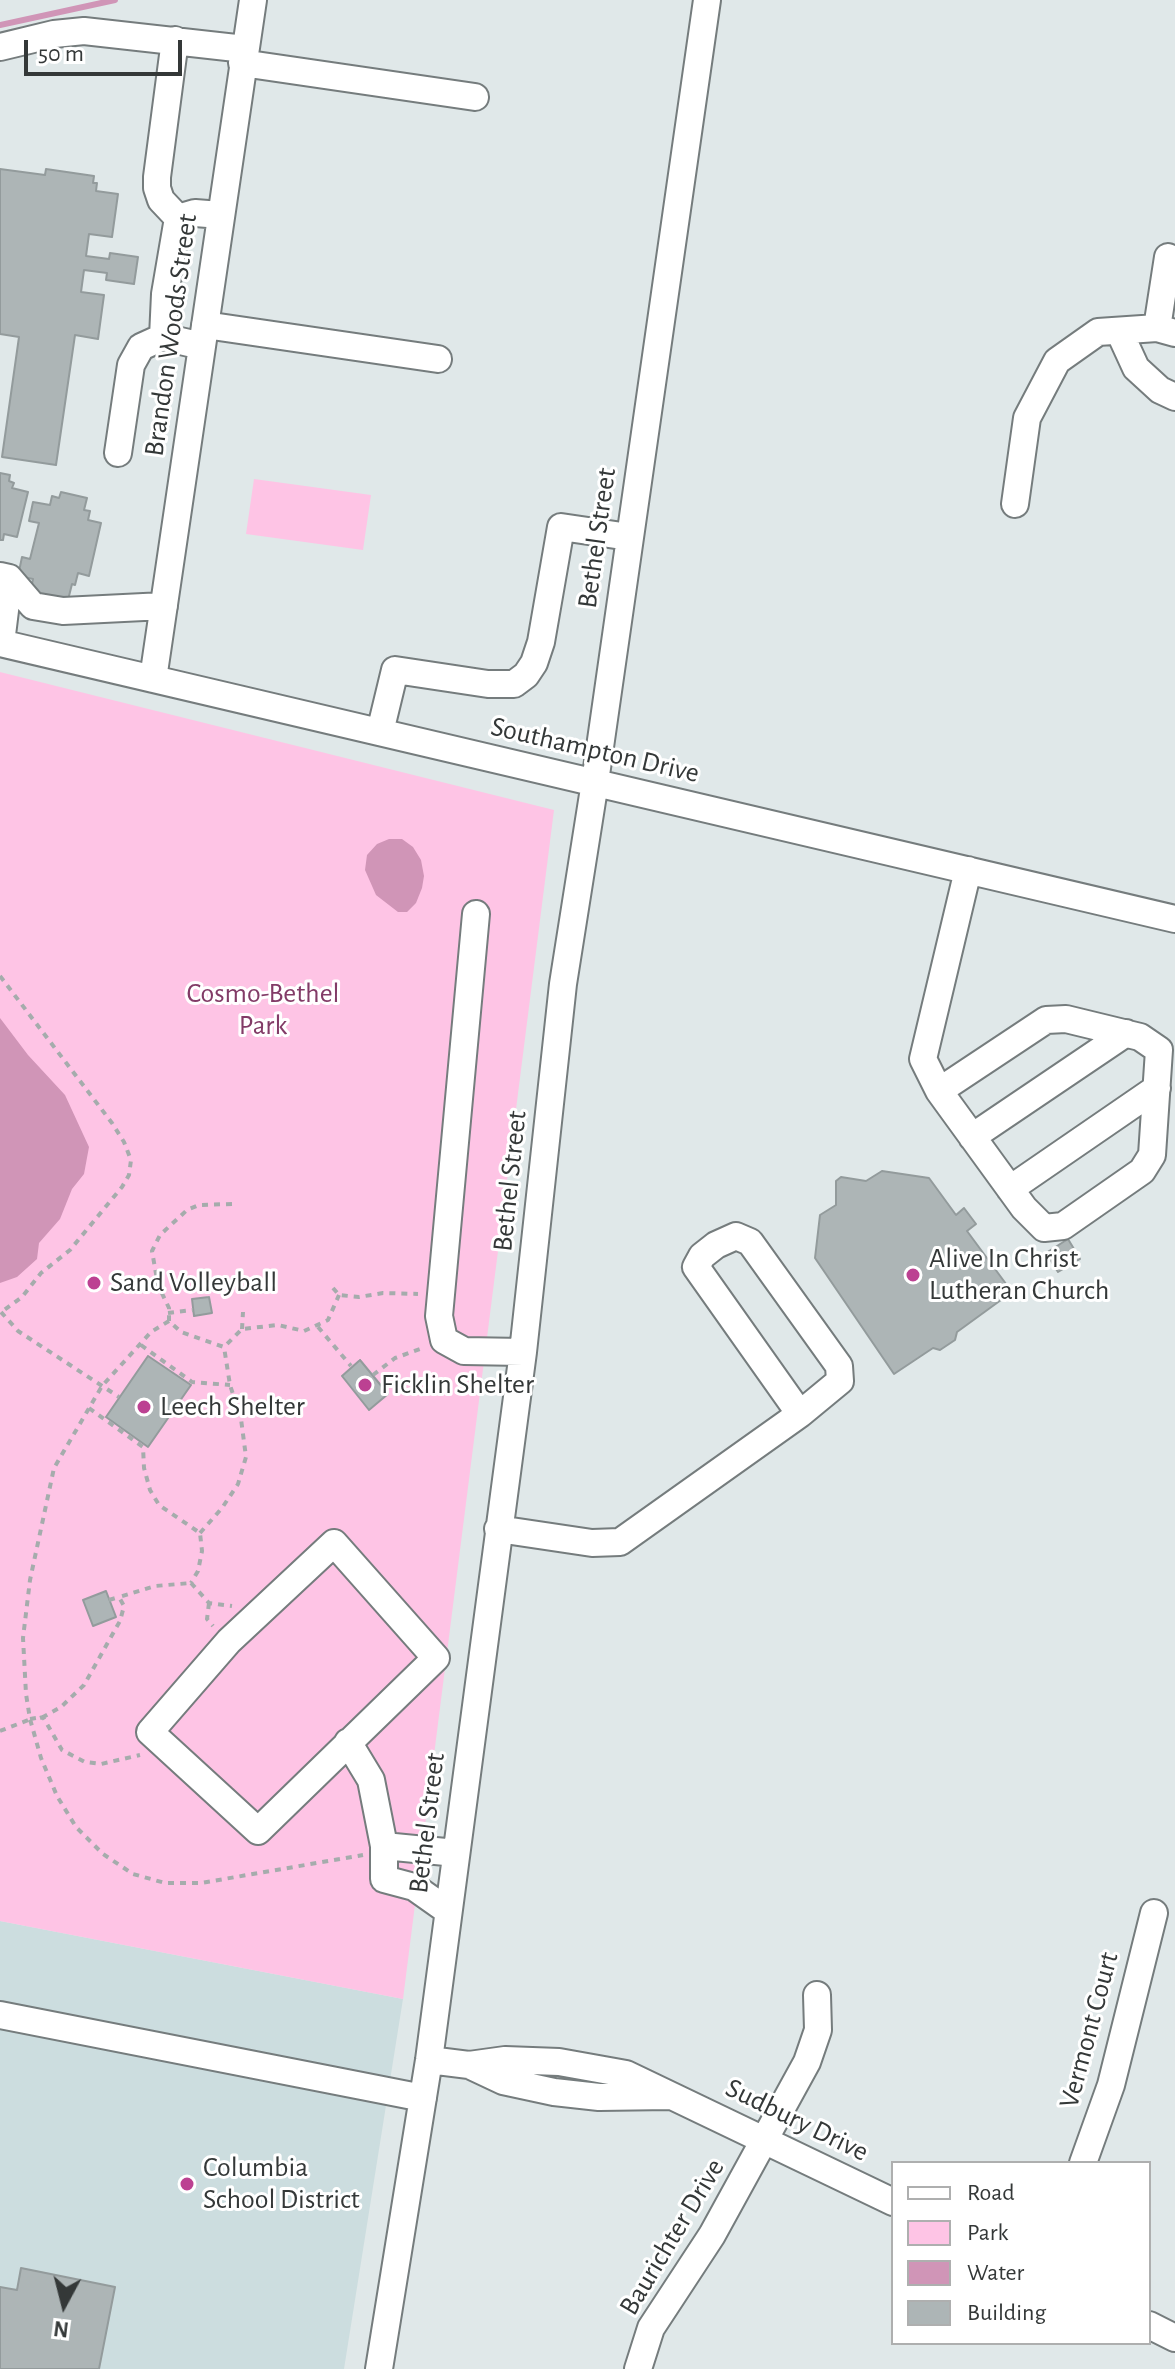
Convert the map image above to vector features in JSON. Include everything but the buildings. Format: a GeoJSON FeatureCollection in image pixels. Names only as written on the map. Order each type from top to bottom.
{"type":"FeatureCollection","features":[{"type":"Feature","properties":{"kind":"street","name":"Brandon Woods Street"},"geometry":{"type":"LineString","coordinates":[[153,679],[253,0]]}},
{"type":"Feature","properties":{"kind":"street","name":"Bethel Street"},"geometry":{"type":"LineString","coordinates":[[379,2369],[429,2060],[523,1352],[563,984],[595,782],[707,0]]}},
{"type":"Feature","properties":{"kind":"street"},"geometry":{"type":"LineString","coordinates":[[0,47],[54,34],[84,31],[175,40],[244,56],[475,97]]}},
{"type":"Feature","properties":{"kind":"street"},"geometry":{"type":"LineString","coordinates":[[175,40],[157,188],[161,200],[178,218]]}},
{"type":"Feature","properties":{"kind":"street"},"geometry":{"type":"LineString","coordinates":[[178,218],[195,213],[221,215]]}},
{"type":"Feature","properties":{"kind":"street"},"geometry":{"type":"LineString","coordinates":[[163,337],[165,294],[178,218]]}},
{"type":"Feature","properties":{"kind":"street"},"geometry":{"type":"LineString","coordinates":[[1015,504],[1027,418],[1057,361],[1098,332],[1166,330],[1168,257]]}},
{"type":"Feature","properties":{"kind":"street"},"geometry":{"type":"LineString","coordinates":[[1119,331],[1136,368],[1160,390],[1175,397]]}},
{"type":"Feature","properties":{"kind":"street"},"geometry":{"type":"LineString","coordinates":[[118,453],[131,365],[141,347],[163,337],[203,335],[438,359]]}},
{"type":"Feature","properties":{"kind":"street"},"geometry":{"type":"LineString","coordinates":[[380,732],[395,670],[488,684],[514,684],[526,675],[541,642],[561,527],[629,537]]}},
{"type":"Feature","properties":{"kind":"street"},"geometry":{"type":"LineString","coordinates":[[4,577],[33,606],[63,611],[164,606]]}},
{"type":"Feature","properties":{"kind":"street"},"geometry":{"type":"LineString","coordinates":[[0,643],[4,577]]}},
{"type":"Feature","properties":{"kind":"street","name":"Southampton Drive"},"geometry":{"type":"LineString","coordinates":[[0,643],[1175,919]]}},
{"type":"Feature","properties":{"kind":"street"},"geometry":{"type":"LineString","coordinates":[[939,1091],[1046,1020],[1066,1019],[1140,1037],[1159,1050],[1152,1155],[1142,1171],[1063,1226],[1044,1228],[1024,1208],[939,1091],[923,1059],[968,870]]}},
{"type":"Feature","properties":{"kind":"street"},"geometry":{"type":"LineString","coordinates":[[476,914],[439,1316],[444,1340],[464,1351],[523,1352]]}},
{"type":"Feature","properties":{"kind":"street"},"geometry":{"type":"LineString","coordinates":[[972,1137],[1126,1033]]}},
{"type":"Feature","properties":{"kind":"street"},"geometry":{"type":"LineString","coordinates":[[1010,1189],[1157,1088]]}},
{"type":"Feature","properties":{"kind":"street"},"geometry":{"type":"LineString","coordinates":[[498,1529],[592,1543],[620,1542],[800,1414],[840,1381],[839,1366],[750,1242],[736,1236],[716,1245],[702,1256],[696,1267],[800,1414]]}},
{"type":"Feature","properties":{"kind":"street"},"geometry":{"type":"LineString","coordinates":[[334,1543],[436,1658],[348,1742],[258,1831],[150,1732],[229,1641],[334,1543]]}},
{"type":"Feature","properties":{"kind":"street"},"geometry":{"type":"LineString","coordinates":[[348,1742],[371,1780],[384,1848],[384,1879],[414,1887],[448,1911]]}},
{"type":"Feature","properties":{"kind":"street"},"geometry":{"type":"LineString","coordinates":[[384,1848],[456,1853]]}},
{"type":"Feature","properties":{"kind":"street","name":"Vermont Court"},"geometry":{"type":"LineString","coordinates":[[1084,2161],[1111,2085],[1154,1913]]}},
{"type":"Feature","properties":{"kind":"street","name":"Baurichter Drive"},"geometry":{"type":"LineString","coordinates":[[638,2369],[651,2328],[712,2235],[767,2140],[807,2062],[818,2030],[817,1995]]}},
{"type":"Feature","properties":{"kind":"street"},"geometry":{"type":"LineString","coordinates":[[0,2015],[423,2098]]}},
{"type":"Feature","properties":{"kind":"street","name":"Sudbury Drive"},"geometry":{"type":"LineString","coordinates":[[429,2060],[469,2065],[505,2060],[587,2065],[626,2074],[891,2201]]}},
{"type":"Feature","properties":{"kind":"street"},"geometry":{"type":"LineString","coordinates":[[1151,2326],[1175,2338]]}},
{"type":"Feature","properties":{"kind":"path"},"geometry":{"type":"LineString","coordinates":[[0,976],[112,1123],[131,1160],[129,1175],[122,1187],[70,1250],[41,1273],[22,1297],[0,1312],[18,1331],[119,1397]]}},
{"type":"Feature","properties":{"kind":"path"},"geometry":{"type":"LineString","coordinates":[[224,1347],[181,1332],[169,1321],[153,1267],[152,1251],[160,1235],[187,1210],[199,1205],[232,1204]]}},
{"type":"Feature","properties":{"kind":"path"},"geometry":{"type":"LineString","coordinates":[[333,1288],[339,1295],[441,1295]]}},
{"type":"Feature","properties":{"kind":"path"},"geometry":{"type":"LineString","coordinates":[[224,1347],[242,1329],[278,1325],[304,1331],[318,1327],[328,1320],[339,1295]]}},
{"type":"Feature","properties":{"kind":"path"},"geometry":{"type":"LineString","coordinates":[[168,1313],[193,1310]]}},
{"type":"Feature","properties":{"kind":"path"},"geometry":{"type":"LineString","coordinates":[[242,1329],[243,1312]]}},
{"type":"Feature","properties":{"kind":"path"},"geometry":{"type":"LineString","coordinates":[[169,1321],[151,1332],[102,1386],[54,1468],[33,1564],[23,1638],[30,1719],[41,1758],[57,1796],[76,1827],[103,1854],[133,1874],[165,1883],[201,1883],[384,1848]]}},
{"type":"Feature","properties":{"kind":"path"},"geometry":{"type":"LineString","coordinates":[[318,1327],[351,1366]]}},
{"type":"Feature","properties":{"kind":"path"},"geometry":{"type":"LineString","coordinates":[[373,1375],[395,1358],[444,1340]]}},
{"type":"Feature","properties":{"kind":"path"},"geometry":{"type":"LineString","coordinates":[[140,1345],[192,1382],[230,1385]]}},
{"type":"Feature","properties":{"kind":"path"},"geometry":{"type":"LineString","coordinates":[[191,1583],[198,1571],[202,1551],[200,1533],[238,1484],[246,1457],[241,1419],[230,1385],[224,1347]]}},
{"type":"Feature","properties":{"kind":"path"},"geometry":{"type":"LineString","coordinates":[[89,1408],[143,1447],[150,1490],[159,1505],[200,1533]]}},
{"type":"Feature","properties":{"kind":"path"},"geometry":{"type":"LineString","coordinates":[[109,1600],[155,1586],[191,1583]]}},
{"type":"Feature","properties":{"kind":"path"},"geometry":{"type":"LineString","coordinates":[[191,1583],[209,1603],[232,1606],[248,1623]]}},
{"type":"Feature","properties":{"kind":"path"},"geometry":{"type":"LineString","coordinates":[[0,1731],[43,1717],[61,1707],[84,1685],[120,1621],[124,1606],[119,1597]]}},
{"type":"Feature","properties":{"kind":"path"},"geometry":{"type":"LineString","coordinates":[[43,1717],[62,1750],[85,1762],[101,1764],[120,1761],[164,1745]]}},
{"type":"Feature","properties":{"kind":"shaded area","name":"Columbia School District"},"geometry":{"type":"Polygon","coordinates":[[[0,1921],[403,1999],[344,2369],[0,2369],[0,1921]]]}},
{"type":"Feature","properties":{"kind":"green space"},"geometry":{"type":"Polygon","coordinates":[[[254,479],[371,495],[363,550],[246,534],[254,479]]]}},
{"type":"Feature","properties":{"kind":"green space","name":"Cosmo-Bethel Park"},"geometry":{"type":"Polygon","coordinates":[[[0,672],[554,810],[403,1999],[0,1921],[0,672]]]}},
{"type":"Feature","properties":{"kind":"water"},"geometry":{"type":"Polygon","coordinates":[[[389,839],[402,839],[413,847],[421,860],[424,876],[422,888],[416,903],[407,912],[398,912],[376,895],[365,870],[367,855],[377,844],[389,839]]]}},
{"type":"Feature","properties":{"kind":"water"},"geometry":{"type":"Polygon","coordinates":[[[0,1018],[28,1055],[65,1095],[89,1147],[84,1174],[72,1189],[60,1219],[39,1243],[37,1259],[17,1277],[0,1283],[0,1018]]]}},
{"type":"Feature","properties":{"kind":"waterway"},"geometry":{"type":"LineString","coordinates":[[0,25],[115,0]]}},
{"type":"Feature","properties":{"kind":"place","name":"Alive In Christ Lutheran Church"},"geometry":{"type":"Point","coordinates":[913,1275]}},
{"type":"Feature","properties":{"kind":"place","name":"Sand Volleyball"},"geometry":{"type":"Point","coordinates":[94,1283]}},
{"type":"Feature","properties":{"kind":"place","name":"Ficklin Shelter"},"geometry":{"type":"Point","coordinates":[365,1385]}},
{"type":"Feature","properties":{"kind":"place","name":"Leech Shelter"},"geometry":{"type":"Point","coordinates":[144,1407]}},
{"type":"Feature","properties":{"kind":"place","name":"Columbia School District"},"geometry":{"type":"Point","coordinates":[187,2184]}}]}
